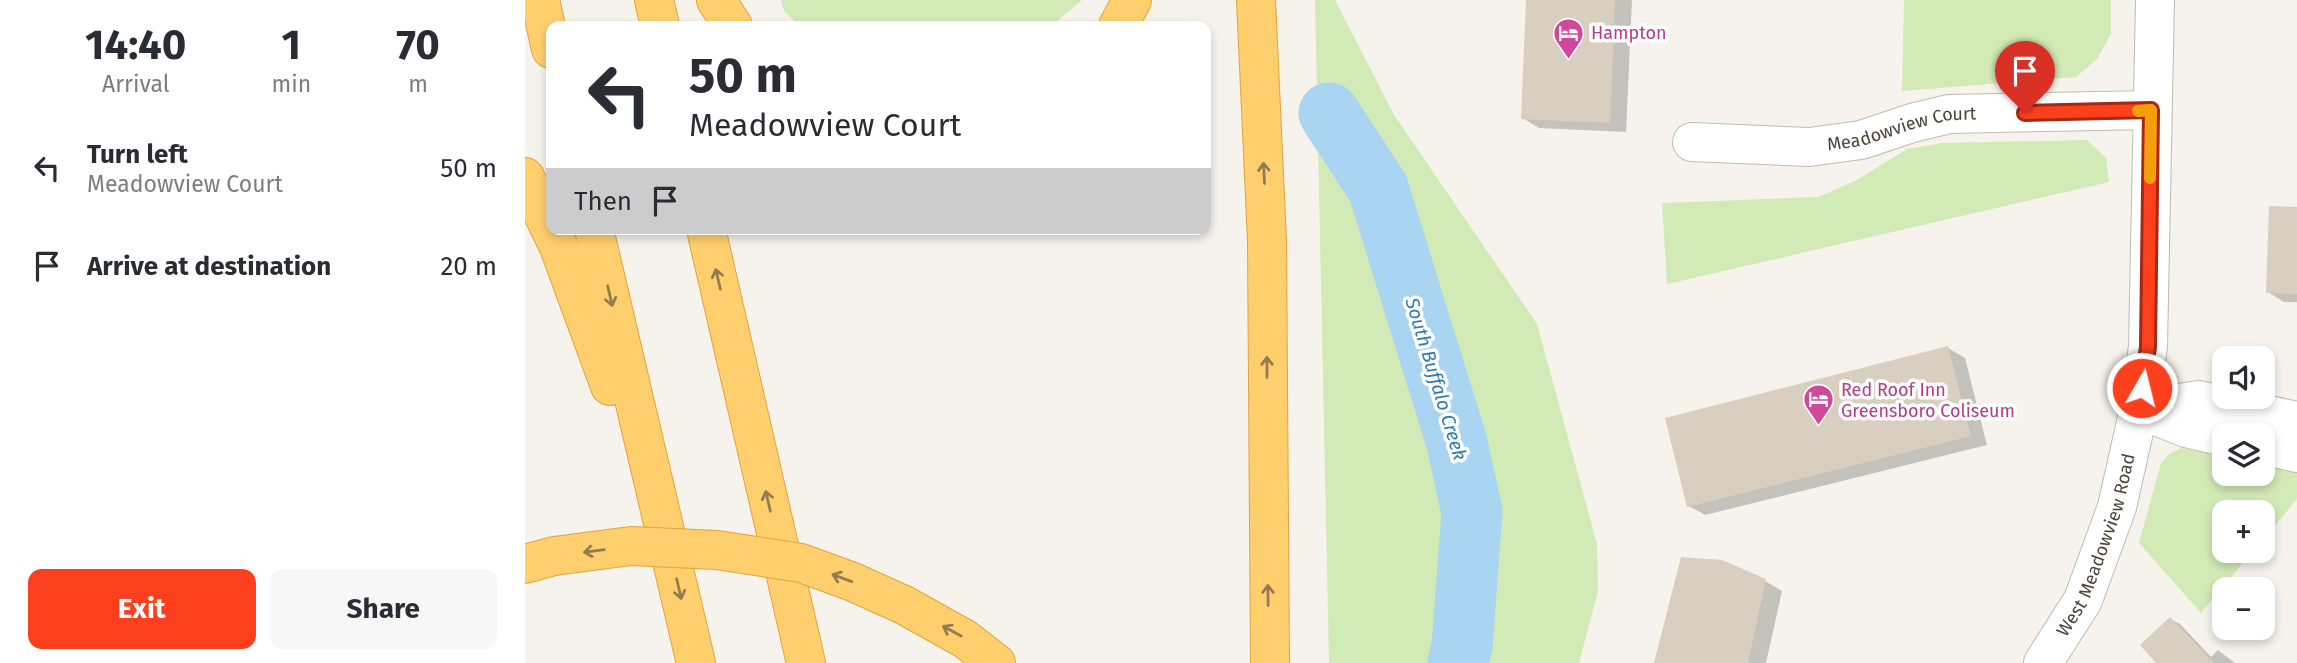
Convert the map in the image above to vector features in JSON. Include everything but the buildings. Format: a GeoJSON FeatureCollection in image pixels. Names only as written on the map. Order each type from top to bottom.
{"type":"FeatureCollection","features":[{"type":"Feature","properties":{"kind":"highway"},"geometry":{"type":"LineString","coordinates":[[540,0],[546,27]]}},
{"type":"Feature","properties":{"kind":"highway"},"geometry":{"type":"LineString","coordinates":[[654,0],[659,21]]}},
{"type":"Feature","properties":{"kind":"highway"},"geometry":{"type":"LineString","coordinates":[[716,0],[730,21]]}},
{"type":"Feature","properties":{"kind":"highway"},"geometry":{"type":"LineString","coordinates":[[1121,21],[1132,0]]}},
{"type":"Feature","properties":{"kind":"highway"},"geometry":{"type":"LineString","coordinates":[[1256,0],[1267,241],[1270,663]]}},
{"type":"Feature","properties":{"kind":"highway"},"geometry":{"type":"LineString","coordinates":[[525,177],[546,220]]}},
{"type":"Feature","properties":{"kind":"highway"},"geometry":{"type":"LineString","coordinates":[[553,235],[669,545]]}},
{"type":"Feature","properties":{"kind":"highway"},"geometry":{"type":"LineString","coordinates":[[595,235],[696,663]]}},
{"type":"Feature","properties":{"kind":"highway"},"geometry":{"type":"LineString","coordinates":[[707,235],[806,663]]}},
{"type":"Feature","properties":{"kind":"highway"},"geometry":{"type":"LineString","coordinates":[[540,560],[631,546],[717,551],[801,563],[904,605],[965,639],[996,663]]}},
{"type":"Feature","properties":{"kind":"street","name":"West Meadowview Road"},"geometry":{"type":"LineString","coordinates":[[2043,663],[2083,600],[2117,507],[2139,409],[2148,347],[2155,0]]}},
{"type":"Feature","properties":{"kind":"street","name":"Meadowview Court"},"geometry":{"type":"LineString","coordinates":[[1692,142],[1809,147],[1861,140],[1949,114],[2151,110]]}},
{"type":"Feature","properties":{"kind":"street"},"geometry":{"type":"LineString","coordinates":[[2139,409],[2199,400],[2297,421]]}},
{"type":"Feature","properties":{"kind":"street"},"geometry":{"type":"LineString","coordinates":[[2139,409],[2186,428],[2212,434]]}},
{"type":"Feature","properties":{"kind":"street"},"geometry":{"type":"LineString","coordinates":[[2275,448],[2297,453]]}},
{"type":"Feature","properties":{"kind":"green space"},"geometry":{"type":"Polygon","coordinates":[[[781,0],[1082,0],[1057,21],[795,21],[784,11],[781,0]]]}},
{"type":"Feature","properties":{"kind":"green space"},"geometry":{"type":"Polygon","coordinates":[[[1315,0],[1335,0],[1394,115],[1537,324],[1597,544],[1598,591],[1579,663],[1329,663],[1315,0]]]}},
{"type":"Feature","properties":{"kind":"green space"},"geometry":{"type":"Polygon","coordinates":[[[1904,0],[2111,0],[2111,34],[2097,59],[2076,77],[1902,91],[1904,0]]]}},
{"type":"Feature","properties":{"kind":"green space"},"geometry":{"type":"Polygon","coordinates":[[[2087,140],[2106,158],[2109,182],[1667,284],[1662,203],[1818,197],[1857,180],[1907,149],[1942,143],[2087,140]]]}},
{"type":"Feature","properties":{"kind":"green space"},"geometry":{"type":"Polygon","coordinates":[[[2181,448],[2212,454],[2212,486],[2275,486],[2275,464],[2297,468],[2297,499],[2275,526],[2275,500],[2212,500],[2212,563],[2243,563],[2231,577],[2212,577],[2212,600],[2201,613],[2139,543],[2161,463],[2169,454],[2181,448]]]}},
{"type":"Feature","properties":{"kind":"waterway","name":"South Buffalo Creek"},"geometry":{"type":"LineString","coordinates":[[1329,113],[1378,188],[1457,443],[1472,512],[1462,646],[1458,663]]}},
{"type":"Feature","properties":{"kind":"slow traffic"},"geometry":{"type":"LineString","coordinates":[[2138,111],[2151,110],[2150,178]]}},
{"type":"Feature","properties":{"kind":"place","name":"Hampton"},"geometry":{"type":"Point","coordinates":[1568,60]}},
{"type":"Feature","properties":{"kind":"place","name":"Red Roof Inn Greensboro Coliseum"},"geometry":{"type":"Point","coordinates":[1818,427]}},
{"type":"Feature","properties":{"kind":"route"},"geometry":{"type":"LineString","coordinates":[[2025,113],[2151,110],[2148,347],[2142,388]]}}]}
